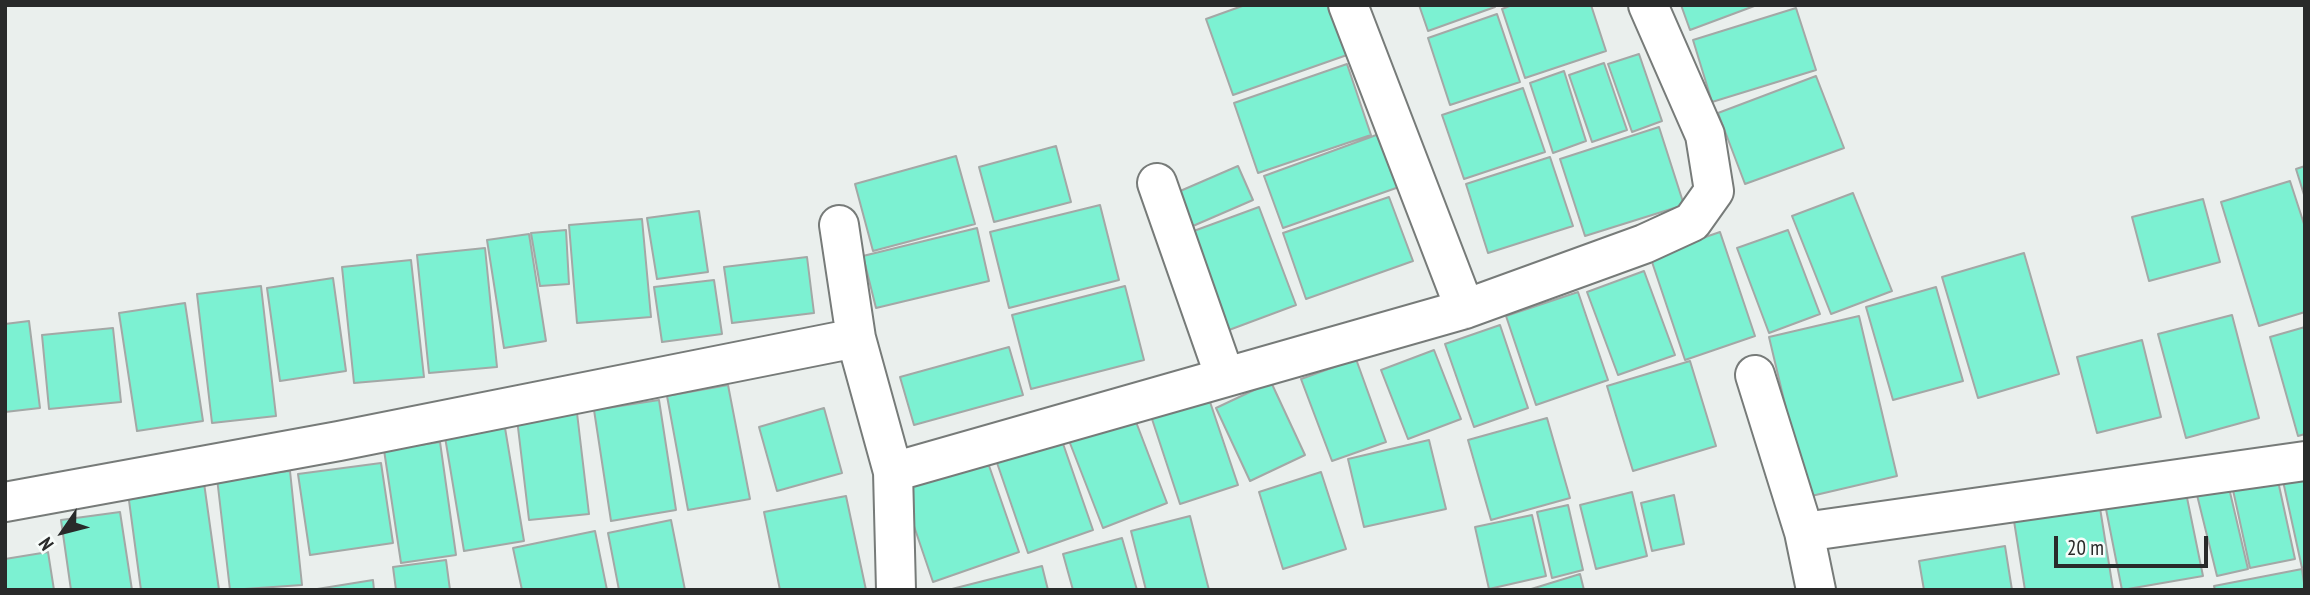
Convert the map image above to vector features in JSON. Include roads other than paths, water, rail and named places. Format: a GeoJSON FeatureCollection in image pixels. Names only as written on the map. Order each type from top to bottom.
{"type":"FeatureCollection","features":[{"type":"Feature","properties":{"kind":"street"},"geometry":{"type":"LineString","coordinates":[[1348,5],[1465,309]]}},
{"type":"Feature","properties":{"kind":"street"},"geometry":{"type":"LineString","coordinates":[[893,472],[1465,309],[1644,244],[1692,222],[1714,191],[1705,135],[1648,5]]}},
{"type":"Feature","properties":{"kind":"street"},"geometry":{"type":"LineString","coordinates":[[1157,183],[1225,377]]}},
{"type":"Feature","properties":{"kind":"street"},"geometry":{"type":"LineString","coordinates":[[839,225],[856,338],[893,472],[896,590]]}},
{"type":"Feature","properties":{"kind":"street"},"geometry":{"type":"LineString","coordinates":[[5,502],[339,441],[856,338]]}},
{"type":"Feature","properties":{"kind":"street"},"geometry":{"type":"LineString","coordinates":[[1755,375],[1804,531],[1816,590]]}},
{"type":"Feature","properties":{"kind":"street"},"geometry":{"type":"LineString","coordinates":[[1804,531],[2305,461]]}}]}
